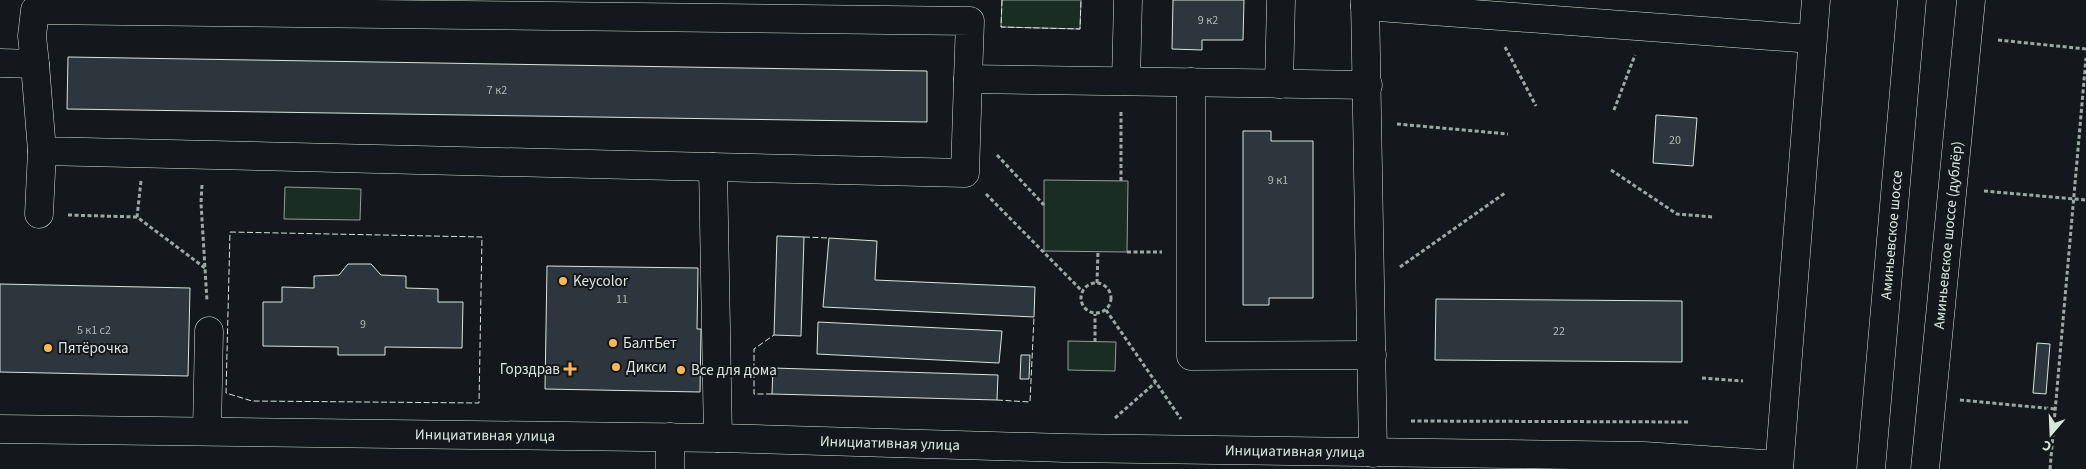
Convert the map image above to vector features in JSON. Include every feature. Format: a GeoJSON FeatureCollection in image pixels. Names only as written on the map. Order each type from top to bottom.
{"type":"FeatureCollection","features":[{"type":"Feature","properties":{"kind":"street"},"geometry":{"type":"LineString","coordinates":[[1123,81],[1128,0]]}},
{"type":"Feature","properties":{"kind":"street"},"geometry":{"type":"LineString","coordinates":[[1279,84],[1281,0]]}},
{"type":"Feature","properties":{"kind":"street"},"geometry":{"type":"LineString","coordinates":[[1779,467],[1816,0]]}},
{"type":"Feature","properties":{"kind":"street","name":"Аминьевское шоссе"},"geometry":{"type":"LineString","coordinates":[[1871,469],[1912,0]]}},
{"type":"Feature","properties":{"kind":"street","name":"Аминьевское шоссе (дублёр)"},"geometry":{"type":"LineString","coordinates":[[1925,469],[1971,0]]}},
{"type":"Feature","properties":{"kind":"street"},"geometry":{"type":"LineString","coordinates":[[1373,452],[1368,86],[1365,3],[1812,39]]}},
{"type":"Feature","properties":{"kind":"street"},"geometry":{"type":"LineString","coordinates":[[39,214],[42,151],[32,36],[34,10],[970,21],[965,174],[42,151]]}},
{"type":"Feature","properties":{"kind":"street"},"geometry":{"type":"LineString","coordinates":[[0,63],[34,64]]}},
{"type":"Feature","properties":{"kind":"street"},"geometry":{"type":"LineString","coordinates":[[968,79],[1368,86]]}},
{"type":"Feature","properties":{"kind":"street"},"geometry":{"type":"LineString","coordinates":[[1190,82],[1192,356],[1372,354]]}},
{"type":"Feature","properties":{"kind":"street"},"geometry":{"type":"LineString","coordinates":[[713,167],[718,438]]}},
{"type":"Feature","properties":{"kind":"street"},"geometry":{"type":"LineString","coordinates":[[207,431],[209,331]]}},
{"type":"Feature","properties":{"kind":"street","name":"Инициативная улица"},"geometry":{"type":"LineString","coordinates":[[0,429],[718,438],[1064,459],[1373,452],[1644,456],[1779,467]]}},
{"type":"Feature","properties":{"kind":"street"},"geometry":{"type":"LineString","coordinates":[[670,437],[670,469]]}},
{"type":"Feature","properties":{"kind":"path"},"geometry":{"type":"LineString","coordinates":[[1487,14],[1536,106]]}},
{"type":"Feature","properties":{"kind":"path"},"geometry":{"type":"LineString","coordinates":[[1614,110],[1646,26]]}},
{"type":"Feature","properties":{"kind":"path"},"geometry":{"type":"LineString","coordinates":[[1998,40],[2086,48]]}},
{"type":"Feature","properties":{"kind":"path"},"geometry":{"type":"LineString","coordinates":[[2050,469],[2086,58]]}},
{"type":"Feature","properties":{"kind":"path"},"geometry":{"type":"LineString","coordinates":[[1121,181],[1123,81]]}},
{"type":"Feature","properties":{"kind":"path"},"geometry":{"type":"LineString","coordinates":[[1368,122],[1508,134]]}},
{"type":"Feature","properties":{"kind":"path"},"geometry":{"type":"LineString","coordinates":[[966,123],[1044,205]]}},
{"type":"Feature","properties":{"kind":"path"},"geometry":{"type":"LineString","coordinates":[[1611,170],[1677,214],[1713,217]]}},
{"type":"Feature","properties":{"kind":"path"},"geometry":{"type":"LineString","coordinates":[[965,174],[1082,291],[1082,303],[1085,309],[1095,314],[1106,310],[1110,305],[1110,294],[1107,288],[1097,283],[1086,287],[1082,291]]}},
{"type":"Feature","properties":{"kind":"path"},"geometry":{"type":"LineString","coordinates":[[1984,191],[2086,200]]}},
{"type":"Feature","properties":{"kind":"path"},"geometry":{"type":"LineString","coordinates":[[1371,288],[1505,193]]}},
{"type":"Feature","properties":{"kind":"path"},"geometry":{"type":"LineString","coordinates":[[137,217],[140,201]]}},
{"type":"Feature","properties":{"kind":"path"},"geometry":{"type":"LineString","coordinates":[[201,203],[209,331]]}},
{"type":"Feature","properties":{"kind":"path"},"geometry":{"type":"LineString","coordinates":[[82,215],[137,217],[205,268]]}},
{"type":"Feature","properties":{"kind":"path"},"geometry":{"type":"LineString","coordinates":[[1097,283],[1098,251]]}},
{"type":"Feature","properties":{"kind":"path"},"geometry":{"type":"LineString","coordinates":[[1106,310],[1155,383],[1182,419]]}},
{"type":"Feature","properties":{"kind":"path"},"geometry":{"type":"LineString","coordinates":[[1095,314],[1095,342]]}},
{"type":"Feature","properties":{"kind":"path"},"geometry":{"type":"LineString","coordinates":[[1702,378],[1743,381]]}},
{"type":"Feature","properties":{"kind":"path"},"geometry":{"type":"LineString","coordinates":[[1115,418],[1155,383]]}},
{"type":"Feature","properties":{"kind":"path"},"geometry":{"type":"LineString","coordinates":[[1964,400],[2055,409]]}},
{"type":"Feature","properties":{"kind":"path"},"geometry":{"type":"LineString","coordinates":[[1373,420],[1689,422]]}},
{"type":"Feature","properties":{"kind":"green space"},"geometry":{"type":"Polygon","coordinates":[[[1002,0],[1081,0],[1080,29],[1001,27],[1002,0]]]}},
{"type":"Feature","properties":{"kind":"green space"},"geometry":{"type":"Polygon","coordinates":[[[1044,180],[1128,181],[1127,252],[1044,251],[1044,180]]]}},
{"type":"Feature","properties":{"kind":"green space"},"geometry":{"type":"Polygon","coordinates":[[[285,187],[361,189],[360,220],[284,219],[285,187]]]}},
{"type":"Feature","properties":{"kind":"green space"},"geometry":{"type":"Polygon","coordinates":[[[1068,341],[1116,342],[1115,371],[1068,370],[1068,341]]]}},
{"type":"Feature","properties":{"kind":"building"},"geometry":{"type":"Polygon","coordinates":[[[1173,0],[1244,0],[1243,40],[1202,40],[1202,50],[1172,49],[1173,0]]]}},
{"type":"Feature","properties":{"kind":"building"},"geometry":{"type":"Polygon","coordinates":[[[68,57],[927,71],[927,122],[67,109],[68,57]]]}},
{"type":"Feature","properties":{"kind":"building"},"geometry":{"type":"Polygon","coordinates":[[[1656,115],[1697,118],[1693,166],[1653,163],[1656,115]]]}},
{"type":"Feature","properties":{"kind":"building"},"geometry":{"type":"Polygon","coordinates":[[[1243,131],[1271,131],[1271,141],[1313,141],[1313,298],[1269,298],[1269,305],[1243,305],[1243,131]]]}},
{"type":"Feature","properties":{"kind":"building"},"geometry":{"type":"Polygon","coordinates":[[[777,236],[804,237],[801,336],[774,335],[777,236]]]}},
{"type":"Feature","properties":{"kind":"building"},"geometry":{"type":"Polygon","coordinates":[[[829,238],[877,241],[875,280],[1035,287],[1034,317],[823,307],[829,238]]]}},
{"type":"Feature","properties":{"kind":"building"},"geometry":{"type":"Polygon","coordinates":[[[348,264],[371,264],[381,275],[406,276],[406,288],[438,289],[438,302],[463,302],[462,348],[385,347],[385,355],[338,355],[338,347],[263,346],[263,302],[282,302],[282,287],[314,288],[314,276],[339,275],[348,264]]]}},
{"type":"Feature","properties":{"kind":"building"},"geometry":{"type":"Polygon","coordinates":[[[547,266],[698,268],[697,329],[701,329],[700,392],[545,389],[547,266]]]}},
{"type":"Feature","properties":{"kind":"building"},"geometry":{"type":"Polygon","coordinates":[[[0,284],[190,288],[188,376],[0,372],[0,284]]]}},
{"type":"Feature","properties":{"kind":"building"},"geometry":{"type":"Polygon","coordinates":[[[1436,299],[1682,301],[1682,362],[1435,360],[1436,299]]]}},
{"type":"Feature","properties":{"kind":"building"},"geometry":{"type":"Polygon","coordinates":[[[818,322],[1002,331],[999,363],[817,354],[818,322]]]}},
{"type":"Feature","properties":{"kind":"building"},"geometry":{"type":"Polygon","coordinates":[[[2037,343],[2050,344],[2046,394],[2033,393],[2037,343]]]}},
{"type":"Feature","properties":{"kind":"building"},"geometry":{"type":"Polygon","coordinates":[[[1021,355],[1030,355],[1029,379],[1020,379],[1021,355]]]}},
{"type":"Feature","properties":{"kind":"building"},"geometry":{"type":"Polygon","coordinates":[[[773,368],[998,375],[997,400],[772,394],[773,368]]]}},
{"type":"Feature","properties":{"kind":"fence"},"geometry":{"type":"LineString","coordinates":[[1002,0],[1001,27],[1080,29],[1081,0]]}},
{"type":"Feature","properties":{"kind":"fence"},"geometry":{"type":"LineString","coordinates":[[230,232],[482,237],[479,403],[252,401],[226,393],[230,232]]}},
{"type":"Feature","properties":{"kind":"fence"},"geometry":{"type":"LineString","coordinates":[[804,237],[829,238]]}},
{"type":"Feature","properties":{"kind":"fence"},"geometry":{"type":"LineString","coordinates":[[997,400],[1030,402],[1034,317]]}},
{"type":"Feature","properties":{"kind":"fence"},"geometry":{"type":"LineString","coordinates":[[772,394],[754,394],[754,349],[774,335]]}},
{"type":"Feature","properties":{"kind":"place","name":"Keycolor"},"geometry":{"type":"Point","coordinates":[563,281]}},
{"type":"Feature","properties":{"kind":"place","name":"БалтБет"},"geometry":{"type":"Point","coordinates":[613,343]}},
{"type":"Feature","properties":{"kind":"place","name":"Пятёрочка"},"geometry":{"type":"Point","coordinates":[48,348]}},
{"type":"Feature","properties":{"kind":"place","name":"Дикси"},"geometry":{"type":"Point","coordinates":[616,367]}},
{"type":"Feature","properties":{"kind":"place","name":"Горздрав"},"geometry":{"type":"Point","coordinates":[570,369]}},
{"type":"Feature","properties":{"kind":"place","name":"Все для дома"},"geometry":{"type":"Point","coordinates":[681,370]}}]}
